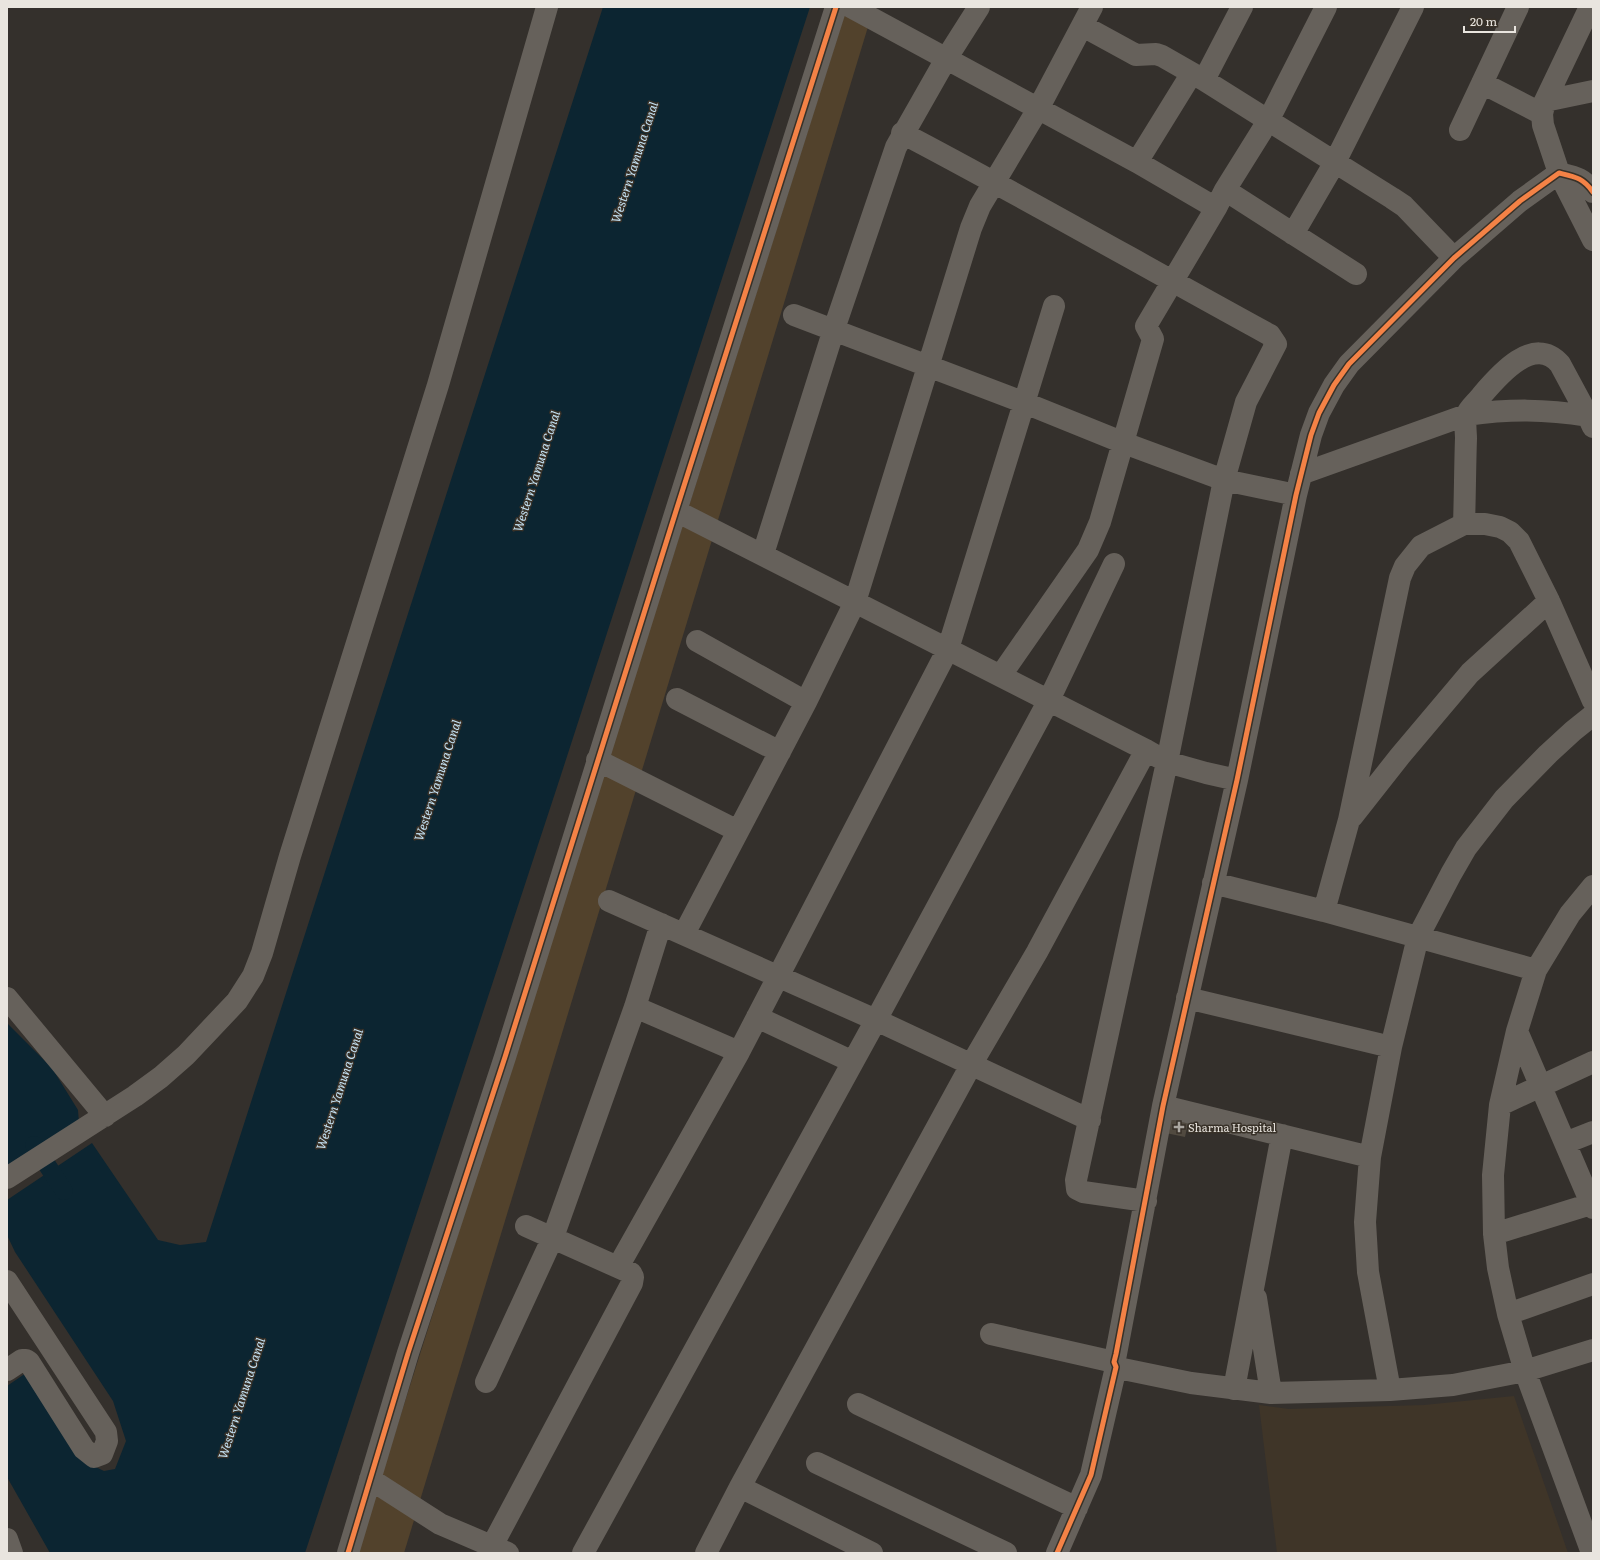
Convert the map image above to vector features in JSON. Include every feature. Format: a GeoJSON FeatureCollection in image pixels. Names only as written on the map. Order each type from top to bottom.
{"type":"FeatureCollection","features":[{"type":"Feature","properties":{"kind":"street"},"geometry":{"type":"LineString","coordinates":[[7,1178],[105,1116],[161,1077],[186,1056],[237,1001],[253,976],[262,953],[293,848],[438,385],[547,7]]}},
{"type":"Feature","properties":{"kind":"street"},"geometry":{"type":"LineString","coordinates":[[348,1553],[408,1353],[505,1057],[597,760],[836,7]]}},
{"type":"Feature","properties":{"kind":"street"},"geometry":{"type":"LineString","coordinates":[[851,7],[1137,162],[1293,234],[1356,274]]}},
{"type":"Feature","properties":{"kind":"street"},"geometry":{"type":"LineString","coordinates":[[763,554],[834,329],[889,165],[902,133],[979,7]]}},
{"type":"Feature","properties":{"kind":"street"},"geometry":{"type":"LineString","coordinates":[[1137,162],[1198,77],[1242,7]]}},
{"type":"Feature","properties":{"kind":"street"},"geometry":{"type":"LineString","coordinates":[[1001,675],[1088,550],[1100,522],[1153,339],[1146,326],[1268,120],[1326,7]]}},
{"type":"Feature","properties":{"kind":"street"},"geometry":{"type":"LineString","coordinates":[[1293,234],[1335,162],[1414,7]]}},
{"type":"Feature","properties":{"kind":"street"},"geometry":{"type":"LineString","coordinates":[[1460,130],[1518,7]]}},
{"type":"Feature","properties":{"kind":"street"},"geometry":{"type":"LineString","coordinates":[[1590,7],[1543,107],[1543,125],[1559,173],[1593,240]]}},
{"type":"Feature","properties":{"kind":"street"},"geometry":{"type":"LineString","coordinates":[[684,934],[806,702],[855,602],[971,228],[993,181],[1038,109],[1087,16],[1128,51],[1136,55],[1156,54],[1198,77],[1404,206],[1454,258]]}},
{"type":"Feature","properties":{"kind":"street"},"geometry":{"type":"LineString","coordinates":[[1482,83],[1543,107],[1593,91]]}},
{"type":"Feature","properties":{"kind":"street"},"geometry":{"type":"LineString","coordinates":[[902,133],[993,181],[1172,282],[1270,335],[1276,344],[1246,402],[1224,480],[1167,762],[1076,1180],[1077,1189],[1084,1192],[1146,1201]]}},
{"type":"Feature","properties":{"kind":"street"},"geometry":{"type":"LineString","coordinates":[[1057,1553],[1091,1475],[1115,1364],[1163,1106],[1237,780],[1296,496],[1313,428],[1334,385],[1349,364],[1454,258],[1520,201],[1559,173],[1575,176],[1586,182],[1593,192]]}},
{"type":"Feature","properties":{"kind":"street"},"geometry":{"type":"LineString","coordinates":[[618,1267],[779,977],[948,649],[1054,306]]}},
{"type":"Feature","properties":{"kind":"street"},"geometry":{"type":"LineString","coordinates":[[794,315],[1025,403],[1124,443],[1224,480],[1296,496]]}},
{"type":"Feature","properties":{"kind":"street"},"geometry":{"type":"LineString","coordinates":[[1464,524],[1466,414],[1501,374],[1517,361],[1527,356],[1537,354],[1546,354],[1555,358],[1560,364],[1590,422]]}},
{"type":"Feature","properties":{"kind":"street"},"geometry":{"type":"LineString","coordinates":[[1301,474],[1466,414],[1493,411],[1543,410],[1590,422]]}},
{"type":"Feature","properties":{"kind":"street"},"geometry":{"type":"LineString","coordinates":[[676,511],[1001,675],[1167,762],[1237,780]]}},
{"type":"Feature","properties":{"kind":"street"},"geometry":{"type":"LineString","coordinates":[[1324,911],[1349,820],[1400,578],[1405,566],[1421,546],[1464,524],[1484,524],[1500,527],[1510,532],[1519,541],[1549,601],[1593,701]]}},
{"type":"Feature","properties":{"kind":"street"},"geometry":{"type":"LineString","coordinates":[[583,1553],[876,1020],[1049,700],[1114,564]]}},
{"type":"Feature","properties":{"kind":"street"},"geometry":{"type":"LineString","coordinates":[[1349,820],[1400,756],[1470,673],[1549,601]]}},
{"type":"Feature","properties":{"kind":"street"},"geometry":{"type":"LineString","coordinates":[[697,641],[806,702]]}},
{"type":"Feature","properties":{"kind":"street"},"geometry":{"type":"LineString","coordinates":[[677,699],[780,752]]}},
{"type":"Feature","properties":{"kind":"street"},"geometry":{"type":"LineString","coordinates":[[1390,1390],[1368,1272],[1365,1222],[1370,1157],[1391,1047],[1418,937],[1466,848],[1495,810],[1548,754],[1593,715]]}},
{"type":"Feature","properties":{"kind":"street"},"geometry":{"type":"LineString","coordinates":[[706,1553],[740,1487],[971,1065],[1037,952],[1146,750]]}},
{"type":"Feature","properties":{"kind":"street"},"geometry":{"type":"LineString","coordinates":[[597,760],[738,831]]}},
{"type":"Feature","properties":{"kind":"street"},"geometry":{"type":"LineString","coordinates":[[1213,883],[1324,911],[1536,970]]}},
{"type":"Feature","properties":{"kind":"street"},"geometry":{"type":"LineString","coordinates":[[1591,896],[1570,914],[1536,970],[1517,1031],[1500,1105],[1493,1175],[1494,1234],[1498,1268],[1508,1314],[1525,1371],[1592,1553]]}},
{"type":"Feature","properties":{"kind":"street"},"geometry":{"type":"LineString","coordinates":[[608,900],[876,1020],[1090,1120]]}},
{"type":"Feature","properties":{"kind":"street"},"geometry":{"type":"LineString","coordinates":[[486,1382],[553,1237],[635,1007],[661,924]]}},
{"type":"Feature","properties":{"kind":"street"},"geometry":{"type":"LineString","coordinates":[[7,998],[105,1116]]}},
{"type":"Feature","properties":{"kind":"street"},"geometry":{"type":"LineString","coordinates":[[1187,998],[1391,1047]]}},
{"type":"Feature","properties":{"kind":"street"},"geometry":{"type":"LineString","coordinates":[[635,1007],[738,1052]]}},
{"type":"Feature","properties":{"kind":"street"},"geometry":{"type":"LineString","coordinates":[[757,1017],[853,1062]]}},
{"type":"Feature","properties":{"kind":"street"},"geometry":{"type":"LineString","coordinates":[[1494,1234],[1592,1206],[1517,1031]]}},
{"type":"Feature","properties":{"kind":"street"},"geometry":{"type":"LineString","coordinates":[[1500,1105],[1593,1062]]}},
{"type":"Feature","properties":{"kind":"street"},"geometry":{"type":"LineString","coordinates":[[1163,1106],[1370,1157]]}},
{"type":"Feature","properties":{"kind":"street"},"geometry":{"type":"LineString","coordinates":[[1565,1143],[1593,1132]]}},
{"type":"Feature","properties":{"kind":"street"},"geometry":{"type":"LineString","coordinates":[[1234,1389],[1282,1135]]}},
{"type":"Feature","properties":{"kind":"street"},"geometry":{"type":"LineString","coordinates":[[370,1479],[440,1524],[504,1551],[632,1282],[633,1277],[631,1273],[526,1226]]}},
{"type":"Feature","properties":{"kind":"street"},"geometry":{"type":"LineString","coordinates":[[7,1281],[106,1432],[107,1441],[102,1454],[94,1457],[84,1449],[29,1362],[26,1360],[15,1365]]}},
{"type":"Feature","properties":{"kind":"street"},"geometry":{"type":"LineString","coordinates":[[1254,1283],[1271,1393]]}},
{"type":"Feature","properties":{"kind":"street"},"geometry":{"type":"LineString","coordinates":[[1508,1314],[1593,1284]]}},
{"type":"Feature","properties":{"kind":"street"},"geometry":{"type":"LineString","coordinates":[[991,1334],[1115,1364],[1123,1369],[1191,1383],[1271,1393],[1390,1390],[1453,1385],[1525,1371],[1593,1350]]}},
{"type":"Feature","properties":{"kind":"street"},"geometry":{"type":"LineString","coordinates":[[858,1404],[1077,1508]]}},
{"type":"Feature","properties":{"kind":"street"},"geometry":{"type":"LineString","coordinates":[[817,1463],[1006,1553]]}},
{"type":"Feature","properties":{"kind":"street"},"geometry":{"type":"LineString","coordinates":[[740,1487],[832,1544],[872,1553]]}},
{"type":"Feature","properties":{"kind":"street"},"geometry":{"type":"LineString","coordinates":[[7,1539],[12,1553]]}},
{"type":"Feature","properties":{"kind":"shaded area"},"geometry":{"type":"Polygon","coordinates":[[[847,7],[874,7],[404,1553],[357,1553],[847,7]]]}},
{"type":"Feature","properties":{"kind":"shaded area"},"geometry":{"type":"Polygon","coordinates":[[[1514,1396],[1568,1553],[1277,1553],[1259,1405],[1289,1409],[1424,1405],[1514,1396]]]}},
{"type":"Feature","properties":{"kind":"water","name":"Western Yamuna Canal"},"geometry":{"type":"Polygon","coordinates":[[[603,7],[810,7],[560,778],[305,1553],[50,1553],[7,1477],[7,1386],[26,1373],[83,1461],[104,1471],[115,1469],[126,1441],[113,1401],[15,1252],[7,1235],[7,1200],[92,1143],[158,1240],[180,1245],[206,1242],[603,7]]]}},
{"type":"Feature","properties":{"kind":"water"},"geometry":{"type":"Polygon","coordinates":[[[7,1023],[52,1068],[78,1110],[79,1123],[7,1172],[7,1023]]]}},
{"type":"Feature","properties":{"kind":"building"},"geometry":{"type":"Polygon","coordinates":[[[1164,1118],[1188,1123],[1185,1137],[1161,1132],[1164,1118]]]}},
{"type":"Feature","properties":{"kind":"waterway"},"geometry":{"type":"LineString","coordinates":[[34,1145],[64,1191]]}},
{"type":"Feature","properties":{"kind":"cycle path"},"geometry":{"type":"LineString","coordinates":[[348,1553],[408,1353],[505,1057],[836,7]]}},
{"type":"Feature","properties":{"kind":"cycle path"},"geometry":{"type":"LineString","coordinates":[[1057,1553],[1091,1475],[1116,1367],[1114,1362],[1163,1106],[1237,780],[1296,495],[1311,435],[1319,413],[1334,385],[1349,364],[1454,258],[1520,201],[1559,173],[1579,179],[1593,192]]}},
{"type":"Feature","properties":{"kind":"place","name":"Sharma Hospital"},"geometry":{"type":"Point","coordinates":[1179,1127]}}]}
